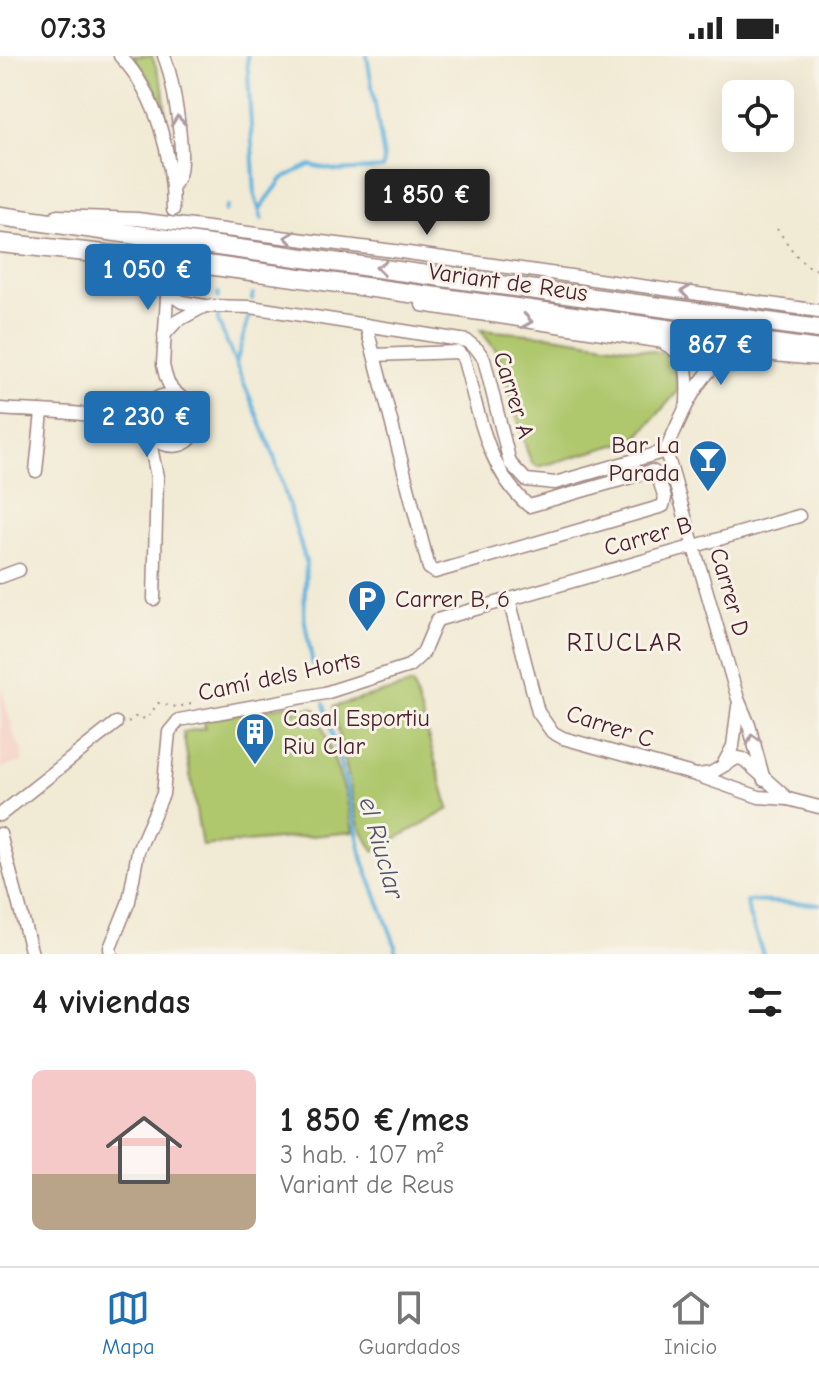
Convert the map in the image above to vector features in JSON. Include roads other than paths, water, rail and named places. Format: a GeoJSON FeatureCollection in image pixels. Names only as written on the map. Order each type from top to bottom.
{"type":"FeatureCollection","features":[{"type":"Feature","properties":{"kind":"highway","name":"Variant de Reus"},"geometry":{"type":"LineString","coordinates":[[0,216],[25,216],[819,329]]}},
{"type":"Feature","properties":{"kind":"highway","name":"Variant de Reus"},"geometry":{"type":"LineString","coordinates":[[0,243],[200,264],[819,350]]}},
{"type":"Feature","properties":{"kind":"highway"},"geometry":{"type":"LineString","coordinates":[[346,284],[349,292],[422,305]]}},
{"type":"Feature","properties":{"kind":"street"},"geometry":{"type":"LineString","coordinates":[[120,56],[141,85],[153,110],[173,186],[173,210]]}},
{"type":"Feature","properties":{"kind":"street"},"geometry":{"type":"LineString","coordinates":[[164,56],[170,70],[179,138],[180,174],[173,186]]}},
{"type":"Feature","properties":{"kind":"street"},"geometry":{"type":"LineString","coordinates":[[25,216],[152,221],[394,251],[819,311]]}},
{"type":"Feature","properties":{"kind":"street","name":"Carrer A"},"geometry":{"type":"LineString","coordinates":[[164,335],[168,286],[182,302],[251,307],[467,341],[484,359],[510,463],[526,480],[555,483],[666,451]]}},
{"type":"Feature","properties":{"kind":"street"},"geometry":{"type":"LineString","coordinates":[[422,305],[658,341],[819,359]]}},
{"type":"Feature","properties":{"kind":"street"},"geometry":{"type":"LineString","coordinates":[[154,599],[157,477],[144,413],[163,365],[164,335],[177,321],[205,306]]}},
{"type":"Feature","properties":{"kind":"street"},"geometry":{"type":"LineString","coordinates":[[366,325],[429,568],[435,572],[663,506],[665,498],[657,474],[652,471],[529,506],[513,493],[492,456],[463,357],[458,352],[374,355]]}},
{"type":"Feature","properties":{"kind":"street"},"geometry":{"type":"LineString","coordinates":[[658,341],[671,347],[684,359],[688,373],[687,402]]}},
{"type":"Feature","properties":{"kind":"street"},"geometry":{"type":"LineString","coordinates":[[666,451],[687,402],[719,359],[734,351]]}},
{"type":"Feature","properties":{"kind":"street"},"geometry":{"type":"LineString","coordinates":[[157,477],[163,456],[170,447],[186,441],[195,427],[193,410],[170,388],[163,365]]}},
{"type":"Feature","properties":{"kind":"street"},"geometry":{"type":"LineString","coordinates":[[99,416],[129,412],[166,395],[182,398]]}},
{"type":"Feature","properties":{"kind":"street"},"geometry":{"type":"LineString","coordinates":[[0,409],[99,416],[127,422],[155,443],[170,447]]}},
{"type":"Feature","properties":{"kind":"street"},"geometry":{"type":"LineString","coordinates":[[36,471],[42,412]]}},
{"type":"Feature","properties":{"kind":"street","name":"Carrer D"},"geometry":{"type":"LineString","coordinates":[[666,451],[764,780]]}},
{"type":"Feature","properties":{"kind":"street","name":"Carrer B"},"geometry":{"type":"LineString","coordinates":[[509,599],[799,516]]}},
{"type":"Feature","properties":{"kind":"street"},"geometry":{"type":"LineString","coordinates":[[0,577],[19,570]]}},
{"type":"Feature","properties":{"kind":"street","name":"Carrer C"},"geometry":{"type":"LineString","coordinates":[[509,599],[538,712],[552,732],[759,797],[788,799],[819,807]]}},
{"type":"Feature","properties":{"kind":"street","name":"Camí dels Horts"},"geometry":{"type":"LineString","coordinates":[[111,954],[110,948],[129,901],[138,851],[163,794],[169,732],[179,720],[325,693],[409,666],[423,653],[437,620],[509,599]]}},
{"type":"Feature","properties":{"kind":"street","name":"Carrer D"},"geometry":{"type":"LineString","coordinates":[[723,766],[733,746],[738,699]]}},
{"type":"Feature","properties":{"kind":"street"},"geometry":{"type":"LineString","coordinates":[[0,815],[116,723]]}},
{"type":"Feature","properties":{"kind":"street","name":"Carrer C"},"geometry":{"type":"LineString","coordinates":[[696,775],[711,773],[737,758],[743,759],[788,799]]}},
{"type":"Feature","properties":{"kind":"street"},"geometry":{"type":"LineString","coordinates":[[723,766],[730,781],[740,791]]}},
{"type":"Feature","properties":{"kind":"street"},"geometry":{"type":"LineString","coordinates":[[0,834],[32,954]]}},
{"type":"Feature","properties":{"kind":"waterway"},"geometry":{"type":"LineString","coordinates":[[247,56],[255,196],[262,219]]}},
{"type":"Feature","properties":{"kind":"waterway"},"geometry":{"type":"LineString","coordinates":[[260,209],[283,178],[310,165],[338,171],[383,168],[367,56]]}},
{"type":"Feature","properties":{"kind":"waterway"},"geometry":{"type":"LineString","coordinates":[[225,211],[227,206]]}},
{"type":"Feature","properties":{"kind":"waterway"},"geometry":{"type":"LineString","coordinates":[[218,293],[218,298]]}},
{"type":"Feature","properties":{"kind":"waterway"},"geometry":{"type":"LineString","coordinates":[[252,299],[253,294]]}},
{"type":"Feature","properties":{"kind":"waterway"},"geometry":{"type":"LineString","coordinates":[[218,315],[273,453],[306,562],[304,617],[313,665]]}},
{"type":"Feature","properties":{"kind":"waterway"},"geometry":{"type":"LineString","coordinates":[[236,364],[249,316]]}},
{"type":"Feature","properties":{"kind":"waterway","name":"el Riuclar"},"geometry":{"type":"LineString","coordinates":[[324,704],[363,861],[395,944],[395,954]]}},
{"type":"Feature","properties":{"kind":"waterway"},"geometry":{"type":"LineString","coordinates":[[763,954],[747,901],[819,904]]}},
{"type":"Feature","properties":{"kind":"place","name":"Bar La Parada"},"geometry":{"type":"Point","coordinates":[708,493]}},
{"type":"Feature","properties":{"kind":"place","name":"Carrer B, 6"},"geometry":{"type":"Point","coordinates":[367,633]}},
{"type":"Feature","properties":{"kind":"place","name":"Casal Esportiu Riu Clar"},"geometry":{"type":"Point","coordinates":[255,766]}},
{"type":"Feature","properties":{"kind":"district","name":"RIUCLAR"},"geometry":{"type":"Point","coordinates":[625,643]}}]}
